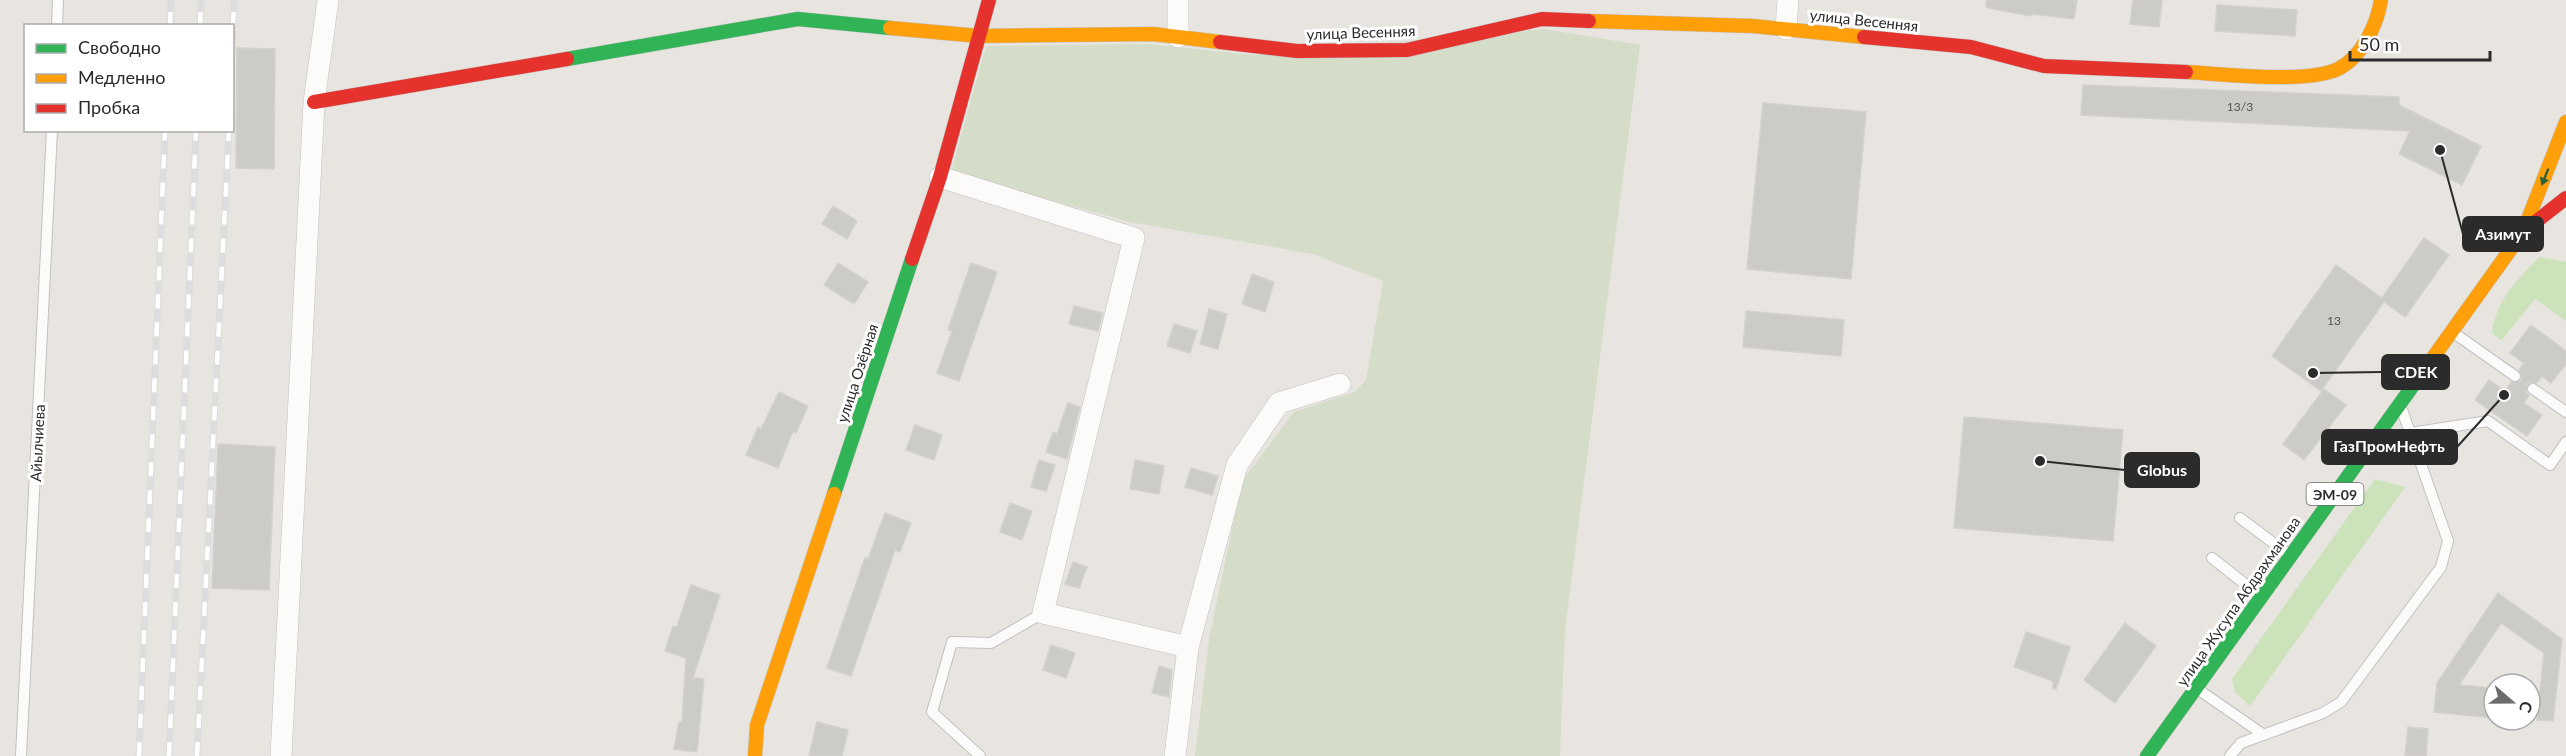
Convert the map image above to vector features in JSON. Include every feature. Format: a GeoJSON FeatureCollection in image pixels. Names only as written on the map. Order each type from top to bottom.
{"type":"FeatureCollection","features":[{"type":"Feature","properties":{"kind":"main road","name":"улица Озёрная"},"geometry":{"type":"LineString","coordinates":[[755,756],[757,725],[940,177],[989,0]]}},
{"type":"Feature","properties":{"kind":"main road","name":"улица Весенняя"},"geometry":{"type":"LineString","coordinates":[[314,102],[798,19],[979,36],[1153,34],[1297,51],[1407,50],[1542,19],[1561,10],[1971,47],[2044,66],[2303,76],[2341,68],[2363,45],[2379,16],[2381,0]]}},
{"type":"Feature","properties":{"kind":"main road","name":"улица Жусупа Абдрахманова"},"geometry":{"type":"LineString","coordinates":[[2147,756],[2523,232],[2566,122]]}},
{"type":"Feature","properties":{"kind":"main road","name":"улица Жусупа Абдрахманова"},"geometry":{"type":"LineString","coordinates":[[2523,232],[2565,200]]}},
{"type":"Feature","properties":{"kind":"street"},"geometry":{"type":"LineString","coordinates":[[281,756],[314,102],[328,0]]}},
{"type":"Feature","properties":{"kind":"street"},"geometry":{"type":"LineString","coordinates":[[1178,0],[1178,37]]}},
{"type":"Feature","properties":{"kind":"street"},"geometry":{"type":"LineString","coordinates":[[1786,29],[1788,0]]}},
{"type":"Feature","properties":{"kind":"street"},"geometry":{"type":"LineString","coordinates":[[940,177],[1134,238],[1043,613],[1188,647]]}},
{"type":"Feature","properties":{"kind":"street"},"geometry":{"type":"LineString","coordinates":[[1175,756],[1188,647],[1237,465],[1279,403],[1340,384]]}},
{"type":"Feature","properties":{"kind":"lane"},"geometry":{"type":"LineString","coordinates":[[57,24],[58,0]]}},
{"type":"Feature","properties":{"kind":"lane","name":"Айылчиева"},"geometry":{"type":"LineString","coordinates":[[21,756],[52,132]]}},
{"type":"Feature","properties":{"kind":"lane"},"geometry":{"type":"LineString","coordinates":[[2451,330],[2515,376]]}},
{"type":"Feature","properties":{"kind":"lane"},"geometry":{"type":"LineString","coordinates":[[2533,389],[2566,412]]}},
{"type":"Feature","properties":{"kind":"lane"},"geometry":{"type":"LineString","coordinates":[[2230,756],[2241,743],[2323,713],[2341,702],[2441,567],[2448,541],[2400,403]]}},
{"type":"Feature","properties":{"kind":"lane"},"geometry":{"type":"LineString","coordinates":[[2410,433],[2488,421],[2550,465],[2566,442]]}},
{"type":"Feature","properties":{"kind":"lane"},"geometry":{"type":"LineString","coordinates":[[2240,518],[2290,556]]}},
{"type":"Feature","properties":{"kind":"lane"},"geometry":{"type":"LineString","coordinates":[[2212,558],[2261,596]]}},
{"type":"Feature","properties":{"kind":"lane"},"geometry":{"type":"LineString","coordinates":[[980,756],[932,712],[952,642],[991,644],[1043,613]]}},
{"type":"Feature","properties":{"kind":"lane"},"geometry":{"type":"LineString","coordinates":[[2196,688],[2264,735]]}},
{"type":"Feature","properties":{"kind":"green space"},"geometry":{"type":"Polygon","coordinates":[[[1544,29],[1640,45],[1565,630],[1560,756],[1195,756],[1209,639],[1242,481],[1294,412],[1355,392],[1366,380],[1383,281],[1313,254],[1130,222],[951,172],[986,46],[1148,44],[1252,55],[1544,29]]]}},
{"type":"Feature","properties":{"kind":"green space"},"geometry":{"type":"Polygon","coordinates":[[[2540,257],[2566,262],[2566,321],[2535,299],[2501,341],[2492,333],[2498,311],[2516,282],[2540,257]]]}},
{"type":"Feature","properties":{"kind":"green space"},"geometry":{"type":"Polygon","coordinates":[[[2375,479],[2405,487],[2250,706],[2235,692],[2232,679],[2375,479]]]}},
{"type":"Feature","properties":{"kind":"building"},"geometry":{"type":"Polygon","coordinates":[[[1986,0],[2077,0],[2074,19],[2032,14],[2031,16],[1998,10],[1986,7],[1986,0]]]}},
{"type":"Feature","properties":{"kind":"building"},"geometry":{"type":"Polygon","coordinates":[[[2133,0],[2162,0],[2159,27],[2130,24],[2133,0]]]}},
{"type":"Feature","properties":{"kind":"building"},"geometry":{"type":"Polygon","coordinates":[[[2217,5],[2297,10],[2295,36],[2215,31],[2217,5]]]}},
{"type":"Feature","properties":{"kind":"building"},"geometry":{"type":"Polygon","coordinates":[[[237,48],[275,49],[274,169],[236,168],[237,48]]]}},
{"type":"Feature","properties":{"kind":"building"},"geometry":{"type":"Polygon","coordinates":[[[2083,85],[2399,97],[2399,105],[2481,146],[2462,185],[2399,154],[2410,131],[2081,115],[2083,85]]]}},
{"type":"Feature","properties":{"kind":"building"},"geometry":{"type":"Polygon","coordinates":[[[1763,103],[1866,112],[1851,279],[1747,269],[1763,103]]]}},
{"type":"Feature","properties":{"kind":"building"},"geometry":{"type":"Polygon","coordinates":[[[833,206],[857,221],[847,239],[822,224],[833,206]]]}},
{"type":"Feature","properties":{"kind":"building"},"geometry":{"type":"Polygon","coordinates":[[[2424,238],[2449,255],[2405,317],[2384,302],[2321,391],[2272,356],[2336,265],[2382,298],[2424,238]]]}},
{"type":"Feature","properties":{"kind":"building"},"geometry":{"type":"Polygon","coordinates":[[[838,263],[868,282],[854,304],[824,285],[838,263]]]}},
{"type":"Feature","properties":{"kind":"building"},"geometry":{"type":"Polygon","coordinates":[[[971,263],[997,272],[959,381],[937,373],[952,331],[948,330],[971,263]]]}},
{"type":"Feature","properties":{"kind":"building"},"geometry":{"type":"Polygon","coordinates":[[[1252,274],[1274,282],[1265,312],[1242,304],[1252,274]]]}},
{"type":"Feature","properties":{"kind":"building"},"geometry":{"type":"Polygon","coordinates":[[[1074,306],[1103,313],[1098,331],[1069,324],[1074,306]]]}},
{"type":"Feature","properties":{"kind":"building"},"geometry":{"type":"Polygon","coordinates":[[[1209,309],[1227,314],[1218,349],[1200,344],[1209,309]]]}},
{"type":"Feature","properties":{"kind":"building"},"geometry":{"type":"Polygon","coordinates":[[[1746,311],[1844,320],[1841,356],[1743,347],[1746,311]]]}},
{"type":"Feature","properties":{"kind":"building"},"geometry":{"type":"Polygon","coordinates":[[[1174,324],[1197,331],[1190,353],[1167,346],[1174,324]]]}},
{"type":"Feature","properties":{"kind":"building"},"geometry":{"type":"Polygon","coordinates":[[[2531,325],[2566,351],[2566,364],[2551,383],[2542,376],[2537,383],[2530,382],[2527,385],[2526,392],[2529,395],[2524,403],[2542,415],[2527,436],[2475,400],[2489,380],[2505,391],[2511,382],[2521,381],[2522,376],[2519,370],[2524,363],[2510,353],[2531,325]]]}},
{"type":"Feature","properties":{"kind":"building"},"geometry":{"type":"Polygon","coordinates":[[[2324,389],[2346,405],[2304,460],[2283,444],[2324,389]]]}},
{"type":"Feature","properties":{"kind":"building"},"geometry":{"type":"Polygon","coordinates":[[[779,392],[808,406],[796,433],[793,431],[778,468],[746,455],[758,427],[761,429],[779,392]]]}},
{"type":"Feature","properties":{"kind":"building"},"geometry":{"type":"Polygon","coordinates":[[[1068,403],[1080,407],[1067,459],[1046,452],[1053,432],[1057,434],[1068,403]]]}},
{"type":"Feature","properties":{"kind":"building"},"geometry":{"type":"Polygon","coordinates":[[[1964,417],[2123,430],[2113,541],[1954,528],[1964,417]]]}},
{"type":"Feature","properties":{"kind":"building"},"geometry":{"type":"Polygon","coordinates":[[[915,425],[942,435],[934,460],[906,450],[915,425]]]}},
{"type":"Feature","properties":{"kind":"building"},"geometry":{"type":"Polygon","coordinates":[[[218,444],[275,447],[269,590],[212,588],[218,444]]]}},
{"type":"Feature","properties":{"kind":"building"},"geometry":{"type":"Polygon","coordinates":[[[1039,460],[1055,465],[1046,491],[1031,487],[1039,460]]]}},
{"type":"Feature","properties":{"kind":"building"},"geometry":{"type":"Polygon","coordinates":[[[1135,460],[1164,466],[1159,494],[1130,489],[1135,460]]]}},
{"type":"Feature","properties":{"kind":"building"},"geometry":{"type":"Polygon","coordinates":[[[1191,468],[1218,476],[1212,495],[1185,487],[1191,468]]]}},
{"type":"Feature","properties":{"kind":"building"},"geometry":{"type":"Polygon","coordinates":[[[1010,503],[1032,511],[1022,540],[1000,532],[1010,503]]]}},
{"type":"Feature","properties":{"kind":"building"},"geometry":{"type":"Polygon","coordinates":[[[885,513],[911,523],[900,552],[895,550],[851,676],[827,668],[865,558],[868,559],[885,513]]]}},
{"type":"Feature","properties":{"kind":"building"},"geometry":{"type":"Polygon","coordinates":[[[1073,562],[1087,567],[1079,588],[1065,584],[1073,562]]]}},
{"type":"Feature","properties":{"kind":"building"},"geometry":{"type":"Polygon","coordinates":[[[691,585],[720,595],[693,678],[704,679],[697,752],[674,749],[679,722],[682,722],[686,658],[665,651],[673,626],[677,627],[691,585]]]}},
{"type":"Feature","properties":{"kind":"building"},"geometry":{"type":"Polygon","coordinates":[[[2498,593],[2562,639],[2553,721],[2542,720],[2544,653],[2501,623],[2459,685],[2482,687],[2482,717],[2434,712],[2437,683],[2498,593]]]}},
{"type":"Feature","properties":{"kind":"building"},"geometry":{"type":"Polygon","coordinates":[[[2125,623],[2156,646],[2115,703],[2084,680],[2125,623]]]}},
{"type":"Feature","properties":{"kind":"building"},"geometry":{"type":"Polygon","coordinates":[[[2026,632],[2070,647],[2056,689],[2053,689],[2053,681],[2014,667],[2026,632]]]}},
{"type":"Feature","properties":{"kind":"building"},"geometry":{"type":"Polygon","coordinates":[[[1051,645],[1075,653],[1066,678],[1043,670],[1051,645]]]}},
{"type":"Feature","properties":{"kind":"building"},"geometry":{"type":"Polygon","coordinates":[[[1159,666],[1172,670],[1169,697],[1152,693],[1159,666]]]}},
{"type":"Feature","properties":{"kind":"building"},"geometry":{"type":"Polygon","coordinates":[[[817,722],[848,730],[842,756],[809,756],[817,722]]]}},
{"type":"Feature","properties":{"kind":"building"},"geometry":{"type":"Polygon","coordinates":[[[2408,727],[2428,729],[2426,756],[2405,756],[2408,727]]]}},
{"type":"Feature","properties":{"kind":"railway"},"geometry":{"type":"LineString","coordinates":[[170,24],[171,0]]}},
{"type":"Feature","properties":{"kind":"railway"},"geometry":{"type":"LineString","coordinates":[[200,24],[201,0]]}},
{"type":"Feature","properties":{"kind":"railway"},"geometry":{"type":"LineString","coordinates":[[233,24],[234,0]]}},
{"type":"Feature","properties":{"kind":"railway"},"geometry":{"type":"LineString","coordinates":[[139,756],[165,132]]}},
{"type":"Feature","properties":{"kind":"railway"},"geometry":{"type":"LineString","coordinates":[[169,756],[196,132]]}},
{"type":"Feature","properties":{"kind":"railway"},"geometry":{"type":"LineString","coordinates":[[197,756],[229,132]]}},
{"type":"Feature","properties":{"kind":"traffic: fast"},"geometry":{"type":"LineString","coordinates":[[567,59],[798,19],[890,28]]}},
{"type":"Feature","properties":{"kind":"traffic: fast"},"geometry":{"type":"LineString","coordinates":[[834,494],[912,259]]}},
{"type":"Feature","properties":{"kind":"traffic: fast"},"geometry":{"type":"LineString","coordinates":[[2147,756],[2417,380]]}},
{"type":"Feature","properties":{"kind":"traffic: slow"},"geometry":{"type":"LineString","coordinates":[[2186,72],[2286,77],[2324,74],[2338,69],[2354,57],[2367,39],[2376,20],[2381,0]]}},
{"type":"Feature","properties":{"kind":"traffic: slow"},"geometry":{"type":"LineString","coordinates":[[1589,21],[1753,26],[1864,37]]}},
{"type":"Feature","properties":{"kind":"traffic: slow"},"geometry":{"type":"LineString","coordinates":[[890,28],[979,36],[1153,34],[1220,42]]}},
{"type":"Feature","properties":{"kind":"traffic: slow"},"geometry":{"type":"LineString","coordinates":[[2417,380],[2523,232],[2566,122]]}},
{"type":"Feature","properties":{"kind":"traffic: slow"},"geometry":{"type":"LineString","coordinates":[[755,756],[757,725],[834,494]]}},
{"type":"Feature","properties":{"kind":"traffic: jam"},"geometry":{"type":"LineString","coordinates":[[912,259],[940,177],[989,0]]}},
{"type":"Feature","properties":{"kind":"traffic: jam"},"geometry":{"type":"LineString","coordinates":[[1220,42],[1297,51],[1407,50],[1542,19],[1589,21]]}},
{"type":"Feature","properties":{"kind":"traffic: jam"},"geometry":{"type":"LineString","coordinates":[[1864,37],[1971,47],[2044,66],[2186,72]]}},
{"type":"Feature","properties":{"kind":"traffic: jam"},"geometry":{"type":"LineString","coordinates":[[314,102],[567,59]]}},
{"type":"Feature","properties":{"kind":"traffic: jam"},"geometry":{"type":"LineString","coordinates":[[2524,231],[2566,198]]}},
{"type":"Feature","properties":{"kind":"place","name":"Азимут"},"geometry":{"type":"Point","coordinates":[2440,150]}},
{"type":"Feature","properties":{"kind":"place","name":"CDEK"},"geometry":{"type":"Point","coordinates":[2313,373]}},
{"type":"Feature","properties":{"kind":"place","name":"ГазПромНефть"},"geometry":{"type":"Point","coordinates":[2504,395]}},
{"type":"Feature","properties":{"kind":"place","name":"Globus"},"geometry":{"type":"Point","coordinates":[2040,461]}}]}
